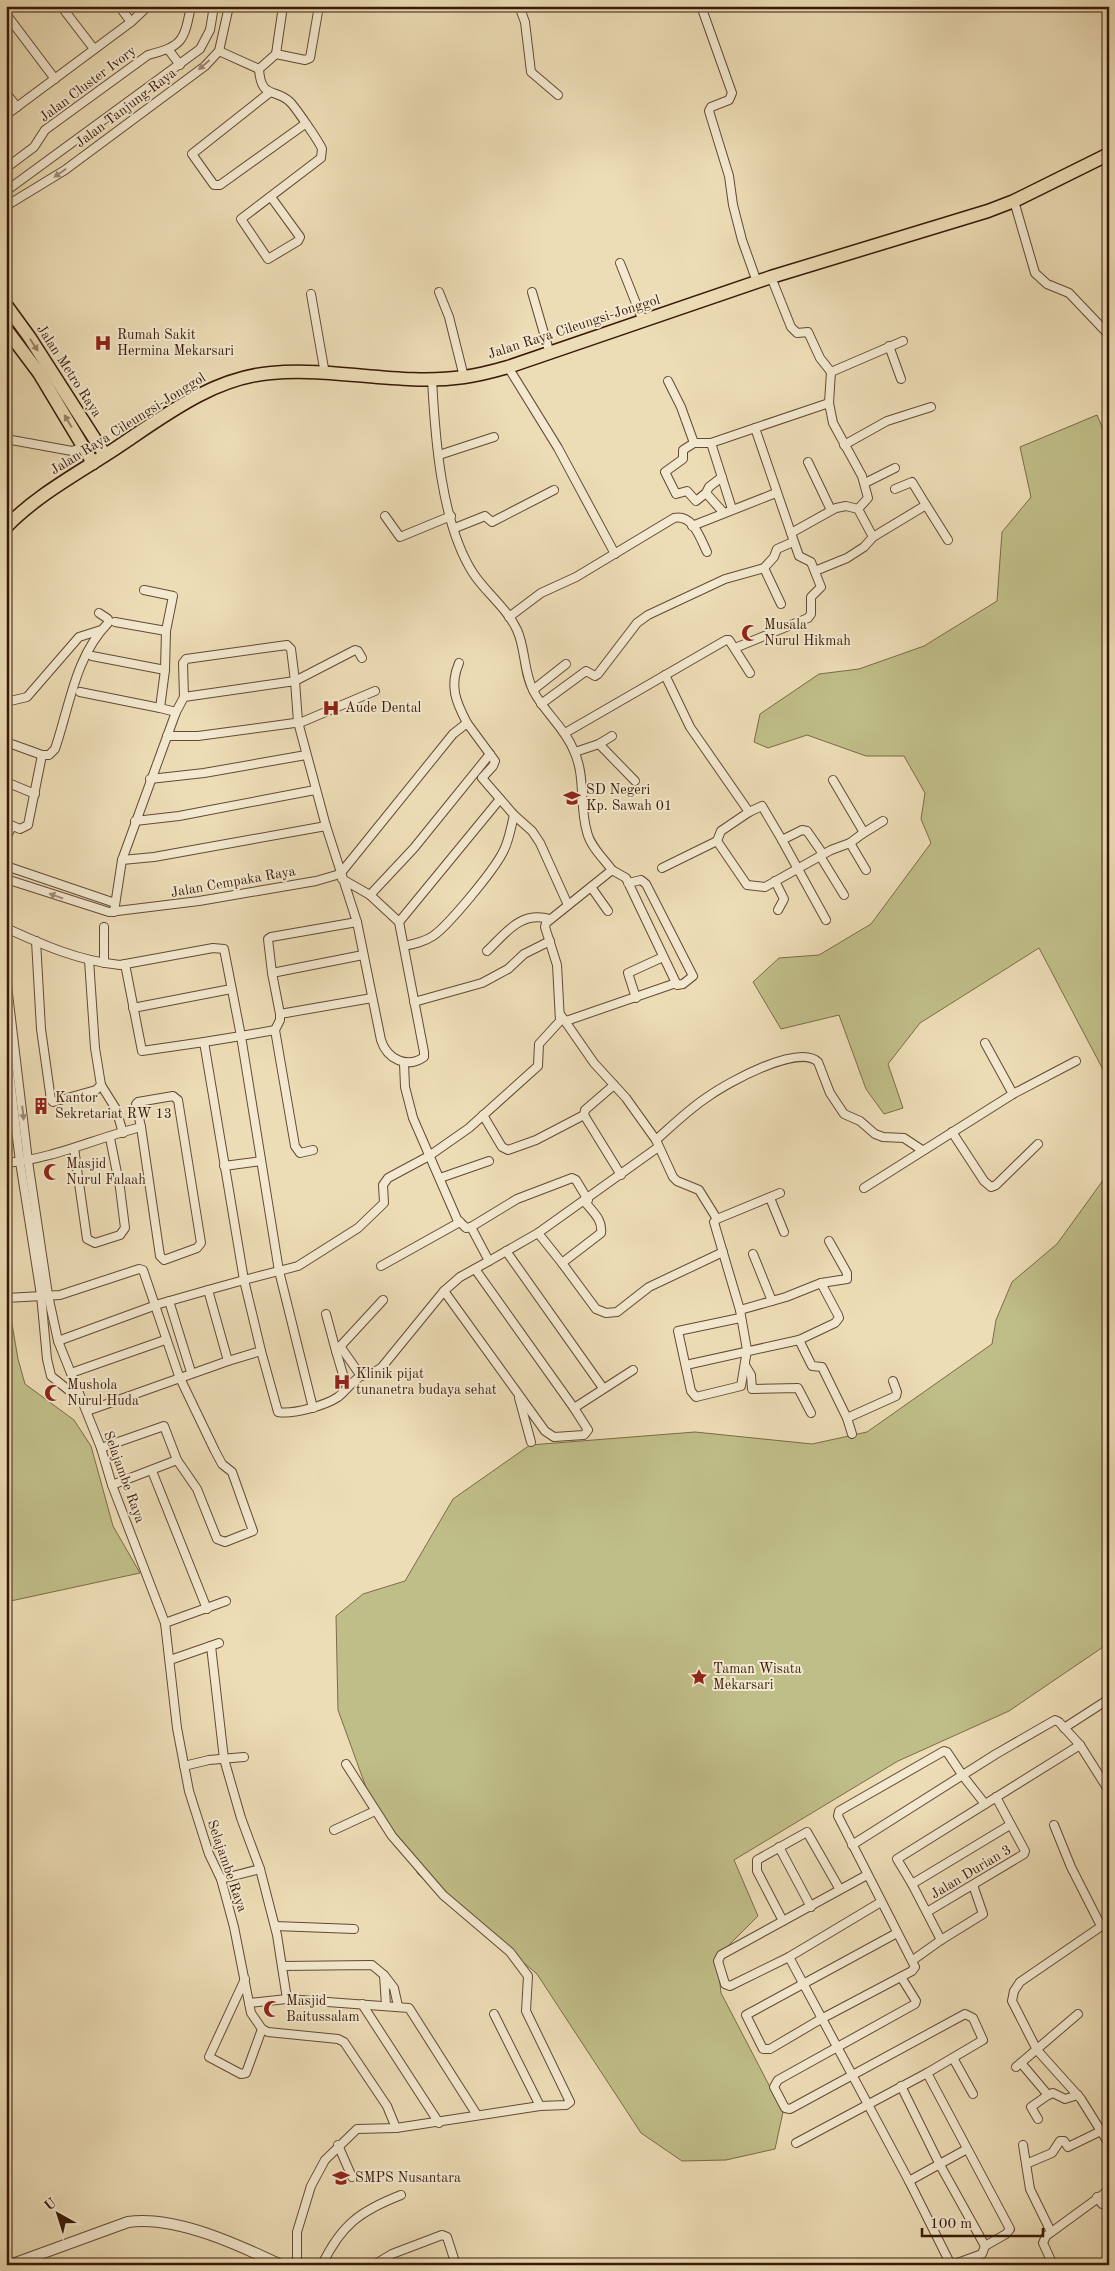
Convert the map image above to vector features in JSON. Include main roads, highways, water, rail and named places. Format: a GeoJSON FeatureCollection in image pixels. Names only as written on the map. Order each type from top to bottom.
{"type":"FeatureCollection","features":[{"type":"Feature","properties":{"kind":"main road","name":"Jalan Raya Cileungsi-Jonggol"},"geometry":{"type":"LineString","coordinates":[[6,526],[32,503],[105,455],[201,394],[238,378],[274,372],[432,378],[464,377],[508,367],[771,277],[988,211],[1014,201],[1109,154]]}},
{"type":"Feature","properties":{"kind":"main road","name":"Jalan Metro Raya"},"geometry":{"type":"LineString","coordinates":[[6,305],[30,338],[105,455]]}},
{"type":"Feature","properties":{"kind":"main road","name":"Jalan Metro Raya"},"geometry":{"type":"LineString","coordinates":[[6,329],[39,373],[93,463]]}},
{"type":"Feature","properties":{"kind":"place","name":"Rumah Sakit Hermina Mekarsari"},"geometry":{"type":"Point","coordinates":[103,343]}},
{"type":"Feature","properties":{"kind":"place","name":"Musala Nurul Hikmah"},"geometry":{"type":"Point","coordinates":[750,633]}},
{"type":"Feature","properties":{"kind":"place","name":"Aude Dental"},"geometry":{"type":"Point","coordinates":[331,708]}},
{"type":"Feature","properties":{"kind":"place","name":"SD Negeri Kp. Sawah 01"},"geometry":{"type":"Point","coordinates":[572,798]}},
{"type":"Feature","properties":{"kind":"place","name":"Kantor Sekretariat RW 13"},"geometry":{"type":"Point","coordinates":[41,1106]}},
{"type":"Feature","properties":{"kind":"place","name":"Masjid Nurul Falaah"},"geometry":{"type":"Point","coordinates":[52,1172]}},
{"type":"Feature","properties":{"kind":"place","name":"Klinik pijat tunanetra budaya sehat"},"geometry":{"type":"Point","coordinates":[342,1382]}},
{"type":"Feature","properties":{"kind":"place","name":"Mushola Nurul Huda"},"geometry":{"type":"Point","coordinates":[53,1393]}},
{"type":"Feature","properties":{"kind":"place","name":"Taman Wisata Mekarsari"},"geometry":{"type":"Point","coordinates":[699,1677]}},
{"type":"Feature","properties":{"kind":"place","name":"Masjid Baitussalam"},"geometry":{"type":"Point","coordinates":[272,2009]}},
{"type":"Feature","properties":{"kind":"place","name":"SMPS Nusantara"},"geometry":{"type":"Point","coordinates":[341,2178]}}]}
